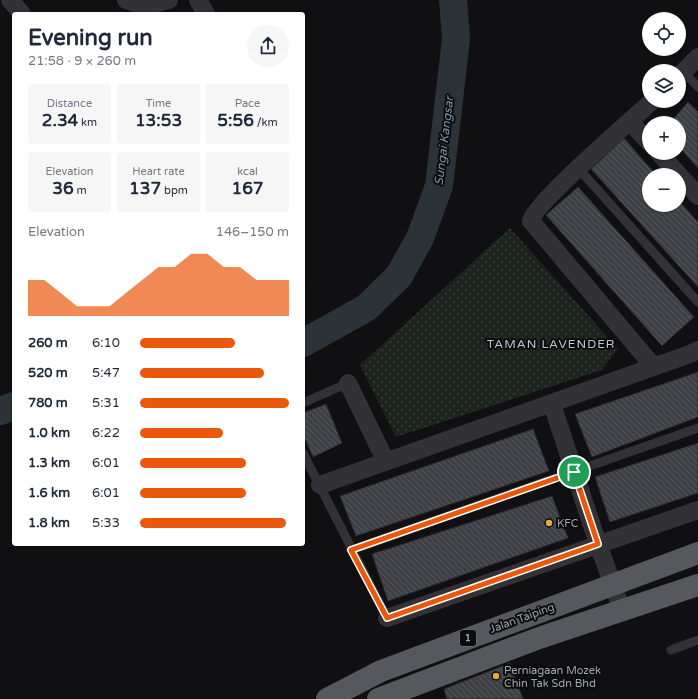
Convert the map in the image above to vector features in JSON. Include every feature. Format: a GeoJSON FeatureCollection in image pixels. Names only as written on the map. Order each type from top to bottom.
{"type":"FeatureCollection","features":[{"type":"Feature","properties":{"kind":"highway","name":"Jalan Taiping"},"geometry":{"type":"LineString","coordinates":[[327,699],[381,670],[698,553]]}},
{"type":"Feature","properties":{"kind":"highway","name":"1"},"geometry":{"type":"LineString","coordinates":[[391,697],[622,610],[698,584]]}},
{"type":"Feature","properties":{"kind":"street"},"geometry":{"type":"LineString","coordinates":[[10,0],[20,12]]}},
{"type":"Feature","properties":{"kind":"street"},"geometry":{"type":"LineString","coordinates":[[126,0],[144,6],[169,0]]}},
{"type":"Feature","properties":{"kind":"street"},"geometry":{"type":"LineString","coordinates":[[198,0],[205,12]]}},
{"type":"Feature","properties":{"kind":"street"},"geometry":{"type":"LineString","coordinates":[[686,69],[698,58]]}},
{"type":"Feature","properties":{"kind":"street"},"geometry":{"type":"LineString","coordinates":[[645,108],[578,168],[536,211],[531,221],[654,367]]}},
{"type":"Feature","properties":{"kind":"street"},"geometry":{"type":"LineString","coordinates":[[630,122],[642,135]]}},
{"type":"Feature","properties":{"kind":"street"},"geometry":{"type":"LineString","coordinates":[[665,160],[673,168]]}},
{"type":"Feature","properties":{"kind":"street"},"geometry":{"type":"LineString","coordinates":[[686,183],[698,196]]}},
{"type":"Feature","properties":{"kind":"street"},"geometry":{"type":"LineString","coordinates":[[320,485],[552,404],[698,350]]}},
{"type":"Feature","properties":{"kind":"street"},"geometry":{"type":"LineString","coordinates":[[348,383],[386,462]]}},
{"type":"Feature","properties":{"kind":"street"},"geometry":{"type":"LineString","coordinates":[[552,404],[598,544],[622,610]]}},
{"type":"Feature","properties":{"kind":"street"},"geometry":{"type":"LineString","coordinates":[[387,618],[698,510]]}},
{"type":"Feature","properties":{"kind":"lane"},"geometry":{"type":"LineString","coordinates":[[686,78],[698,87]]}},
{"type":"Feature","properties":{"kind":"lane"},"geometry":{"type":"LineString","coordinates":[[578,168],[698,302]]}},
{"type":"Feature","properties":{"kind":"lane"},"geometry":{"type":"LineString","coordinates":[[305,402],[348,383]]}},
{"type":"Feature","properties":{"kind":"lane"},"geometry":{"type":"LineString","coordinates":[[351,550],[698,428]]}},
{"type":"Feature","properties":{"kind":"lane"},"geometry":{"type":"LineString","coordinates":[[305,457],[351,550],[387,618]]}},
{"type":"Feature","properties":{"kind":"lane"},"geometry":{"type":"LineString","coordinates":[[671,650],[698,640]]}},
{"type":"Feature","properties":{"kind":"shaded area"},"geometry":{"type":"Polygon","coordinates":[[[510,228],[618,349],[602,370],[396,437],[360,365],[510,228]]]}},
{"type":"Feature","properties":{"kind":"building"},"geometry":{"type":"Polygon","coordinates":[[[688,102],[698,112],[698,168],[686,155],[686,116],[676,116],[683,108],[686,108],[688,102]]]}},
{"type":"Feature","properties":{"kind":"building"},"geometry":{"type":"Polygon","coordinates":[[[624,138],[650,168],[642,168],[642,212],[686,212],[686,209],[698,222],[698,287],[591,169],[624,138]]]}},
{"type":"Feature","properties":{"kind":"building"},"geometry":{"type":"Polygon","coordinates":[[[578,187],[694,317],[662,346],[546,215],[578,187]]]}},
{"type":"Feature","properties":{"kind":"building"},"geometry":{"type":"Polygon","coordinates":[[[698,372],[698,417],[592,457],[575,414],[698,372]]]}},
{"type":"Feature","properties":{"kind":"building"},"geometry":{"type":"Polygon","coordinates":[[[326,404],[342,443],[313,457],[305,439],[305,412],[326,404]]]}},
{"type":"Feature","properties":{"kind":"building"},"geometry":{"type":"Polygon","coordinates":[[[533,429],[549,471],[356,536],[340,496],[533,429]]]}},
{"type":"Feature","properties":{"kind":"building"},"geometry":{"type":"Polygon","coordinates":[[[698,443],[698,493],[610,522],[595,477],[698,443]]]}},
{"type":"Feature","properties":{"kind":"building"},"geometry":{"type":"Polygon","coordinates":[[[552,496],[568,538],[388,601],[372,554],[552,496]]]}},
{"type":"Feature","properties":{"kind":"building","name":"Perniagaan Mozek Chin Tak Sdn Bhd"},"geometry":{"type":"Polygon","coordinates":[[[510,663],[523,699],[447,699],[444,689],[510,663]]]}},
{"type":"Feature","properties":{"kind":"waterway","name":"Sungai Kangsar"},"geometry":{"type":"LineString","coordinates":[[305,342],[366,308],[399,276],[420,238],[439,186],[456,39],[453,0]]}},
{"type":"Feature","properties":{"kind":"waterway","name":"Sungai Kangsar"},"geometry":{"type":"LineString","coordinates":[[0,411],[12,407]]}},
{"type":"Feature","properties":{"kind":"place","name":"KFC"},"geometry":{"type":"Point","coordinates":[549,523]}},
{"type":"Feature","properties":{"kind":"place","name":"Perniagaan Mozek Chin Tak Sdn Bhd"},"geometry":{"type":"Point","coordinates":[496,676]}},
{"type":"Feature","properties":{"kind":"district","name":"TAMAN LAVENDER"},"geometry":{"type":"Point","coordinates":[551,344]}},
{"type":"Feature","properties":{"kind":"route"},"geometry":{"type":"LineString","coordinates":[[574,472],[598,544],[387,618],[351,550],[574,472]]}}]}
